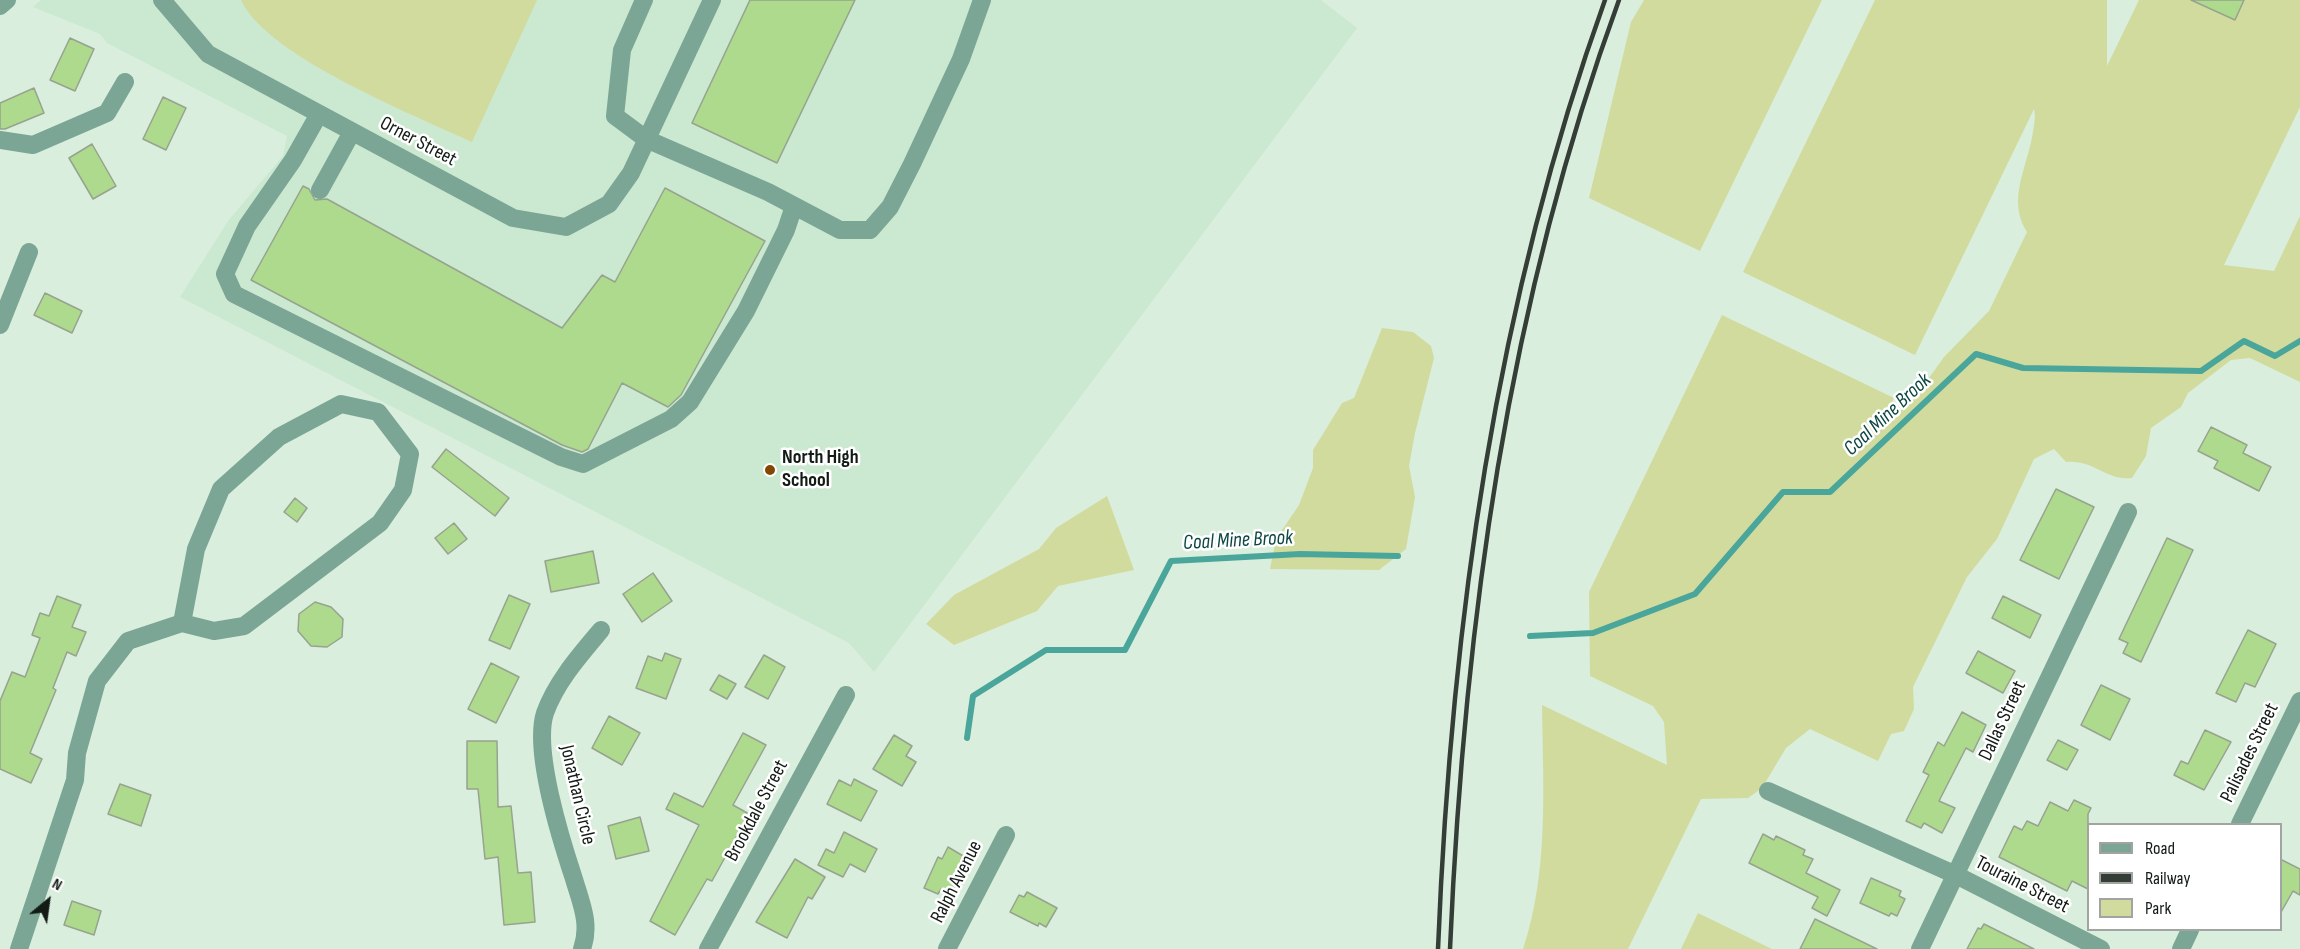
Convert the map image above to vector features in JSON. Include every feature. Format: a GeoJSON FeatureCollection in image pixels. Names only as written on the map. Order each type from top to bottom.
{"type":"FeatureCollection","features":[{"type":"Feature","properties":{"kind":"street"},"geometry":{"type":"LineString","coordinates":[[0,6],[7,0]]}},
{"type":"Feature","properties":{"kind":"street","name":"Orner Street"},"geometry":{"type":"LineString","coordinates":[[162,0],[208,54],[513,218],[566,227],[609,204],[631,173],[712,0]]}},
{"type":"Feature","properties":{"kind":"street"},"geometry":{"type":"LineString","coordinates":[[644,0],[622,50],[615,116],[646,140],[698,160],[840,230],[870,230],[890,207],[961,59],[982,0]]}},
{"type":"Feature","properties":{"kind":"street"},"geometry":{"type":"LineString","coordinates":[[0,140],[33,145],[107,113],[125,82]]}},
{"type":"Feature","properties":{"kind":"street"},"geometry":{"type":"LineString","coordinates":[[319,114],[293,160],[247,225],[225,274],[234,294],[561,457],[583,464],[671,419],[690,402],[746,311],[786,230],[794,206]]}},
{"type":"Feature","properties":{"kind":"street"},"geometry":{"type":"LineString","coordinates":[[320,190],[352,132]]}},
{"type":"Feature","properties":{"kind":"street"},"geometry":{"type":"LineString","coordinates":[[0,325],[29,252]]}},
{"type":"Feature","properties":{"kind":"street"},"geometry":{"type":"LineString","coordinates":[[19,949],[75,780],[77,753],[98,681],[128,641],[182,623],[214,631],[244,626],[380,523],[403,490],[410,454],[378,412],[341,404],[279,437],[221,489],[196,549],[182,623]]}},
{"type":"Feature","properties":{"kind":"street","name":"Dallas Street"},"geometry":{"type":"LineString","coordinates":[[1920,949],[2128,512]]}},
{"type":"Feature","properties":{"kind":"street","name":"Jonathan Circle"},"geometry":{"type":"LineString","coordinates":[[582,949],[587,934],[586,915],[555,809],[541,730],[545,713],[562,681],[601,630]]}},
{"type":"Feature","properties":{"kind":"street","name":"Brookdale Street"},"geometry":{"type":"LineString","coordinates":[[708,949],[846,695]]}},
{"type":"Feature","properties":{"kind":"street","name":"Palisades Street"},"geometry":{"type":"LineString","coordinates":[[2241,823],[2300,701]]}},
{"type":"Feature","properties":{"kind":"street","name":"Touraine Street"},"geometry":{"type":"LineString","coordinates":[[1768,791],[1956,875],[2101,949]]}},
{"type":"Feature","properties":{"kind":"street","name":"Ralph Avenue"},"geometry":{"type":"LineString","coordinates":[[947,949],[1006,836]]}},
{"type":"Feature","properties":{"kind":"street"},"geometry":{"type":"LineString","coordinates":[[2181,949],[2190,931]]}},
{"type":"Feature","properties":{"kind":"shaded area","name":"North High School"},"geometry":{"type":"Polygon","coordinates":[[[41,0],[1321,0],[1357,28],[874,672],[849,643],[180,297],[228,221],[283,156],[287,136],[107,43],[100,34],[33,7],[41,0]]]}},
{"type":"Feature","properties":{"kind":"green space"},"geometry":{"type":"Polygon","coordinates":[[[241,0],[537,0],[472,142],[380,100],[310,62],[279,42],[256,21],[241,0]]]}},
{"type":"Feature","properties":{"kind":"green space"},"geometry":{"type":"Polygon","coordinates":[[[1644,0],[1822,0],[1700,251],[1589,198],[1631,22],[1644,0]]]}},
{"type":"Feature","properties":{"kind":"green space"},"geometry":{"type":"Polygon","coordinates":[[[1875,0],[2107,0],[2107,66],[2139,0],[2300,0],[2300,107],[2224,265],[2274,271],[2300,216],[2300,382],[2250,358],[2231,360],[2188,393],[2181,407],[2151,428],[2146,456],[2132,478],[2115,476],[2085,464],[2066,462],[2054,449],[2034,459],[1997,539],[1967,577],[1913,687],[1914,709],[1904,731],[1891,734],[1878,761],[1810,729],[1786,748],[1762,788],[1748,798],[1701,799],[1628,949],[1523,949],[1537,890],[1541,859],[1542,705],[1667,765],[1664,722],[1653,706],[1590,676],[1589,592],[1722,315],[1894,398],[1884,420],[1911,403],[1944,357],[1989,311],[2027,232],[2018,208],[2018,195],[2033,132],[2034,109],[1915,355],[1743,272],[1875,0]]]}},
{"type":"Feature","properties":{"kind":"green space"},"geometry":{"type":"Polygon","coordinates":[[[1382,328],[1413,332],[1431,346],[1434,358],[1409,466],[1415,497],[1406,549],[1379,570],[1270,569],[1276,539],[1299,505],[1313,468],[1313,450],[1342,403],[1354,398],[1382,328]]]}},
{"type":"Feature","properties":{"kind":"green space"},"geometry":{"type":"Polygon","coordinates":[[[1107,496],[1134,570],[1058,586],[1037,611],[954,645],[926,624],[954,595],[1039,549],[1056,528],[1107,496]]]}},
{"type":"Feature","properties":{"kind":"green space"},"geometry":{"type":"Polygon","coordinates":[[[1698,913],[1772,949],[1681,949],[1698,913]]]}},
{"type":"Feature","properties":{"kind":"building"},"geometry":{"type":"Polygon","coordinates":[[[750,0],[855,0],[777,163],[692,123],[750,0]]]}},
{"type":"Feature","properties":{"kind":"building"},"geometry":{"type":"Polygon","coordinates":[[[2191,0],[2244,0],[2235,20],[2191,0]]]}},
{"type":"Feature","properties":{"kind":"building"},"geometry":{"type":"Polygon","coordinates":[[[70,38],[94,49],[75,91],[50,80],[70,38]]]}},
{"type":"Feature","properties":{"kind":"building"},"geometry":{"type":"Polygon","coordinates":[[[34,88],[44,113],[0,129],[0,103],[34,88]]]}},
{"type":"Feature","properties":{"kind":"building"},"geometry":{"type":"Polygon","coordinates":[[[163,97],[186,108],[166,150],[143,139],[163,97]]]}},
{"type":"Feature","properties":{"kind":"building"},"geometry":{"type":"Polygon","coordinates":[[[92,144],[116,186],[93,199],[69,158],[92,144]]]}},
{"type":"Feature","properties":{"kind":"building"},"geometry":{"type":"Polygon","coordinates":[[[303,186],[309,189],[315,200],[327,199],[562,328],[602,275],[615,282],[665,188],[765,241],[681,395],[668,407],[622,383],[588,449],[582,452],[562,445],[251,280],[303,186]]]}},
{"type":"Feature","properties":{"kind":"building"},"geometry":{"type":"Polygon","coordinates":[[[45,293],[82,311],[72,333],[34,315],[45,293]]]}},
{"type":"Feature","properties":{"kind":"building"},"geometry":{"type":"Polygon","coordinates":[[[2211,427],[2247,445],[2243,453],[2271,467],[2259,491],[2214,468],[2218,461],[2198,451],[2211,427]]]}},
{"type":"Feature","properties":{"kind":"building"},"geometry":{"type":"Polygon","coordinates":[[[446,449],[509,498],[495,516],[432,467],[446,449]]]}},
{"type":"Feature","properties":{"kind":"building"},"geometry":{"type":"Polygon","coordinates":[[[2056,489],[2094,507],[2059,579],[2020,560],[2056,489]]]}},
{"type":"Feature","properties":{"kind":"building"},"geometry":{"type":"Polygon","coordinates":[[[295,498],[307,508],[297,522],[284,512],[295,498]]]}},
{"type":"Feature","properties":{"kind":"building"},"geometry":{"type":"Polygon","coordinates":[[[454,523],[467,539],[448,554],[435,538],[454,523]]]}},
{"type":"Feature","properties":{"kind":"building"},"geometry":{"type":"Polygon","coordinates":[[[2167,538],[2193,550],[2141,662],[2123,653],[2128,643],[2119,639],[2167,538]]]}},
{"type":"Feature","properties":{"kind":"building"},"geometry":{"type":"Polygon","coordinates":[[[593,551],[599,583],[551,592],[545,561],[593,551]]]}},
{"type":"Feature","properties":{"kind":"building"},"geometry":{"type":"Polygon","coordinates":[[[653,573],[672,601],[642,622],[623,594],[653,573]]]}},
{"type":"Feature","properties":{"kind":"building"},"geometry":{"type":"Polygon","coordinates":[[[509,595],[530,604],[510,649],[489,640],[509,595]]]}},
{"type":"Feature","properties":{"kind":"building"},"geometry":{"type":"Polygon","coordinates":[[[57,596],[81,605],[72,627],[86,632],[76,656],[67,652],[53,688],[56,690],[30,753],[42,759],[31,783],[0,769],[0,701],[12,672],[25,677],[40,638],[32,635],[40,613],[49,616],[57,596]]]}},
{"type":"Feature","properties":{"kind":"building"},"geometry":{"type":"Polygon","coordinates":[[[2003,596],[2041,615],[2030,638],[1992,618],[2003,596]]]}},
{"type":"Feature","properties":{"kind":"building"},"geometry":{"type":"Polygon","coordinates":[[[315,602],[331,607],[343,619],[342,637],[327,647],[311,646],[298,631],[299,614],[315,602]]]}},
{"type":"Feature","properties":{"kind":"building"},"geometry":{"type":"Polygon","coordinates":[[[2248,630],[2276,644],[2255,687],[2245,683],[2236,702],[2216,693],[2248,630]]]}},
{"type":"Feature","properties":{"kind":"building"},"geometry":{"type":"Polygon","coordinates":[[[1978,651],[2015,671],[2003,693],[1966,673],[1978,651]]]}},
{"type":"Feature","properties":{"kind":"building"},"geometry":{"type":"Polygon","coordinates":[[[665,653],[681,659],[666,699],[636,688],[648,656],[662,661],[665,653]]]}},
{"type":"Feature","properties":{"kind":"building"},"geometry":{"type":"Polygon","coordinates":[[[764,655],[785,667],[768,699],[745,687],[764,655]]]}},
{"type":"Feature","properties":{"kind":"building"},"geometry":{"type":"Polygon","coordinates":[[[491,663],[519,677],[496,723],[468,709],[491,663]]]}},
{"type":"Feature","properties":{"kind":"building"},"geometry":{"type":"Polygon","coordinates":[[[719,675],[736,684],[727,699],[710,690],[719,675]]]}},
{"type":"Feature","properties":{"kind":"building"},"geometry":{"type":"Polygon","coordinates":[[[2101,685],[2130,699],[2110,740],[2081,725],[2101,685]]]}},
{"type":"Feature","properties":{"kind":"building"},"geometry":{"type":"Polygon","coordinates":[[[1962,712],[1986,725],[1973,752],[1966,748],[1939,801],[1955,808],[1942,833],[1924,823],[1921,828],[1906,821],[1929,775],[1923,772],[1938,742],[1944,746],[1962,712]]]}},
{"type":"Feature","properties":{"kind":"building"},"geometry":{"type":"Polygon","coordinates":[[[609,716],[640,733],[622,765],[592,748],[609,716]]]}},
{"type":"Feature","properties":{"kind":"building"},"geometry":{"type":"Polygon","coordinates":[[[2205,730],[2231,742],[2204,790],[2174,775],[2181,761],[2188,764],[2205,730]]]}},
{"type":"Feature","properties":{"kind":"building"},"geometry":{"type":"Polygon","coordinates":[[[743,733],[766,745],[733,805],[749,814],[712,881],[707,879],[675,935],[650,921],[699,825],[666,809],[674,793],[703,807],[743,733]]]}},
{"type":"Feature","properties":{"kind":"building"},"geometry":{"type":"Polygon","coordinates":[[[894,735],[912,746],[906,756],[916,762],[902,786],[873,769],[894,735]]]}},
{"type":"Feature","properties":{"kind":"building"},"geometry":{"type":"Polygon","coordinates":[[[2058,740],[2078,750],[2067,770],[2047,760],[2058,740]]]}},
{"type":"Feature","properties":{"kind":"building"},"geometry":{"type":"Polygon","coordinates":[[[467,741],[497,741],[498,807],[511,806],[518,873],[531,872],[535,922],[504,925],[498,857],[485,859],[478,789],[467,789],[467,741]]]}},
{"type":"Feature","properties":{"kind":"building"},"geometry":{"type":"Polygon","coordinates":[[[854,779],[877,791],[861,821],[827,804],[839,780],[851,786],[854,779]]]}},
{"type":"Feature","properties":{"kind":"building"},"geometry":{"type":"Polygon","coordinates":[[[120,784],[151,795],[141,826],[108,814],[120,784]]]}},
{"type":"Feature","properties":{"kind":"building"},"geometry":{"type":"Polygon","coordinates":[[[2074,800],[2091,808],[2087,823],[2087,888],[2072,881],[2067,891],[1999,857],[2014,826],[2022,830],[2027,821],[2038,826],[2050,802],[2068,811],[2074,800]]]}},
{"type":"Feature","properties":{"kind":"building"},"geometry":{"type":"Polygon","coordinates":[[[640,817],[649,851],[616,859],[608,826],[640,817]]]}},
{"type":"Feature","properties":{"kind":"building"},"geometry":{"type":"Polygon","coordinates":[[[844,832],[877,849],[865,872],[850,864],[843,877],[818,865],[826,849],[834,853],[844,832]]]}},
{"type":"Feature","properties":{"kind":"building"},"geometry":{"type":"Polygon","coordinates":[[[1763,834],[1774,840],[1776,836],[1805,850],[1803,855],[1813,859],[1806,873],[1840,890],[1827,916],[1812,908],[1818,897],[1749,863],[1763,834]]]}},
{"type":"Feature","properties":{"kind":"building"},"geometry":{"type":"Polygon","coordinates":[[[948,847],[970,860],[964,870],[963,882],[954,888],[951,894],[941,889],[938,894],[924,888],[938,857],[942,859],[948,847]]]}},
{"type":"Feature","properties":{"kind":"building"},"geometry":{"type":"Polygon","coordinates":[[[795,859],[825,877],[812,899],[808,897],[787,938],[756,922],[795,859]]]}},
{"type":"Feature","properties":{"kind":"building"},"geometry":{"type":"Polygon","coordinates":[[[2282,860],[2300,869],[2300,895],[2293,891],[2282,910],[2282,860]]]}},
{"type":"Feature","properties":{"kind":"building"},"geometry":{"type":"Polygon","coordinates":[[[1871,878],[1901,891],[1899,896],[1905,899],[1897,916],[1891,913],[1889,916],[1860,903],[1871,878]]]}},
{"type":"Feature","properties":{"kind":"building"},"geometry":{"type":"Polygon","coordinates":[[[1027,892],[1057,908],[1046,927],[1039,923],[1038,926],[1010,912],[1019,895],[1024,897],[1027,892]]]}},
{"type":"Feature","properties":{"kind":"building"},"geometry":{"type":"Polygon","coordinates":[[[72,901],[101,911],[94,935],[64,925],[72,901]]]}},
{"type":"Feature","properties":{"kind":"building"},"geometry":{"type":"Polygon","coordinates":[[[1815,919],[1877,949],[1800,949],[1815,919]]]}},
{"type":"Feature","properties":{"kind":"building"},"geometry":{"type":"Polygon","coordinates":[[[1984,924],[2034,949],[1967,949],[1978,928],[1981,929],[1984,924]]]}},
{"type":"Feature","properties":{"kind":"waterway","name":"Coal Mine Brook"},"geometry":{"type":"LineString","coordinates":[[1530,636],[1593,633],[1695,594],[1783,492],[1830,492],[1976,354],[2023,368],[2201,371],[2244,341],[2275,356],[2300,341]]}},
{"type":"Feature","properties":{"kind":"waterway","name":"Coal Mine Brook"},"geometry":{"type":"LineString","coordinates":[[967,738],[973,696],[1046,650],[1125,650],[1171,561],[1300,554],[1398,556]]}},
{"type":"Feature","properties":{"kind":"railway"},"geometry":{"type":"LineString","coordinates":[[1438,949],[1444,828],[1454,707],[1485,468],[1507,349],[1534,232],[1567,115],[1605,0]]}},
{"type":"Feature","properties":{"kind":"railway"},"geometry":{"type":"LineString","coordinates":[[1450,949],[1467,707],[1480,587],[1498,468],[1520,349],[1547,232],[1580,115],[1619,0]]}},
{"type":"Feature","properties":{"kind":"place","name":"North High School"},"geometry":{"type":"Point","coordinates":[770,470]}}]}
